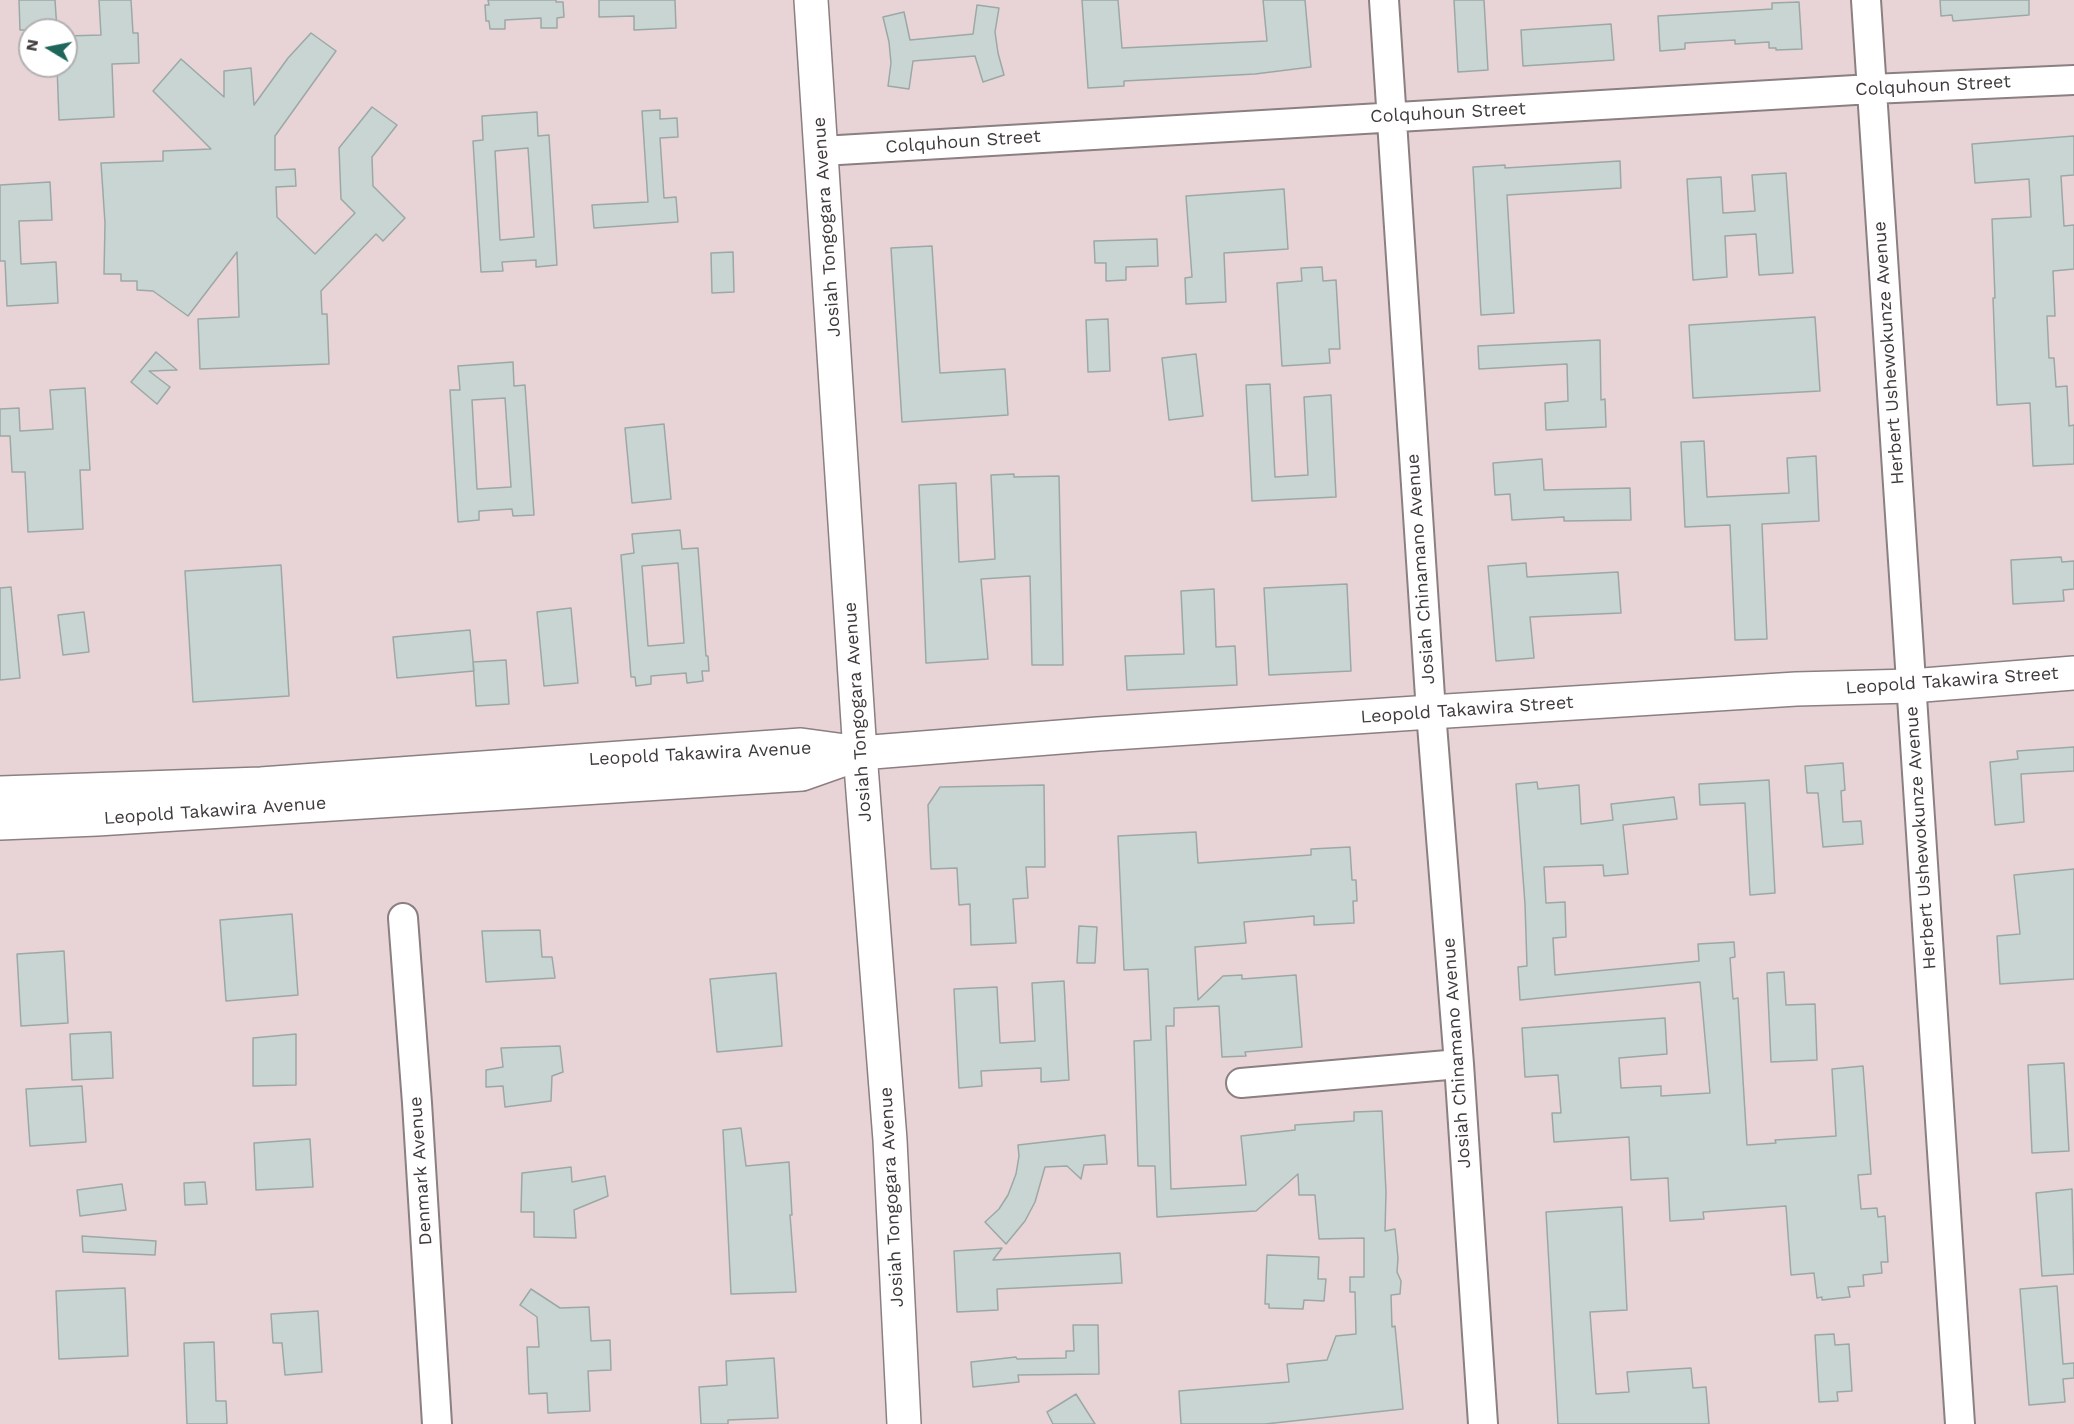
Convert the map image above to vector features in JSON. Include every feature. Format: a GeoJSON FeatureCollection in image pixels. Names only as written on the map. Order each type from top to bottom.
{"type":"FeatureCollection","features":[{"type":"Feature","properties":{"kind":"main road","name":"Josiah Tongogara Avenue"},"geometry":{"type":"LineString","coordinates":[[811,0],[860,753],[890,1140],[904,1424]]}},
{"type":"Feature","properties":{"kind":"main road","name":"Leopold Takawira Street"},"geometry":{"type":"LineString","coordinates":[[860,753],[1110,733],[1796,690],[1911,686],[2074,673]]}},
{"type":"Feature","properties":{"kind":"main road","name":"Leopold Takawira Avenue"},"geometry":{"type":"LineString","coordinates":[[0,793],[261,784],[801,745],[860,753]]}},
{"type":"Feature","properties":{"kind":"main road","name":"Leopold Takawira Avenue"},"geometry":{"type":"LineString","coordinates":[[0,823],[97,819],[802,774],[860,753]]}},
{"type":"Feature","properties":{"kind":"street","name":"Josiah Chinamano Avenue"},"geometry":{"type":"LineString","coordinates":[[1384,0],[1410,418],[1483,1424]]}},
{"type":"Feature","properties":{"kind":"street","name":"Herbert Ushewokunze Avenue"},"geometry":{"type":"LineString","coordinates":[[1866,0],[1960,1424]]}},
{"type":"Feature","properties":{"kind":"street","name":"Colquhoun Street"},"geometry":{"type":"LineString","coordinates":[[822,151],[1392,116],[2074,80]]}},
{"type":"Feature","properties":{"kind":"street","name":"Denmark Avenue"},"geometry":{"type":"LineString","coordinates":[[402,918],[417,1103],[437,1424]]}},
{"type":"Feature","properties":{"kind":"street"},"geometry":{"type":"LineString","coordinates":[[1240,1083],[1458,1064]]}},
{"type":"Feature","properties":{"kind":"shaded area"},"geometry":{"type":"Polygon","coordinates":[[[0,0],[2074,0],[2074,1424],[0,1424],[0,0]]]}},
{"type":"Feature","properties":{"kind":"building"},"geometry":{"type":"Polygon","coordinates":[[[19,0],[55,0],[56,18],[20,18],[19,0]]]}},
{"type":"Feature","properties":{"kind":"building"},"geometry":{"type":"Polygon","coordinates":[[[99,0],[131,0],[133,33],[138,33],[139,63],[112,64],[114,117],[59,120],[57,78],[78,78],[78,36],[101,35],[99,0]]]}},
{"type":"Feature","properties":{"kind":"building"},"geometry":{"type":"Polygon","coordinates":[[[488,0],[556,0],[556,2],[563,2],[564,17],[557,18],[557,28],[541,28],[541,18],[505,20],[505,29],[490,29],[489,21],[486,21],[485,5],[489,5],[488,0]]]}},
{"type":"Feature","properties":{"kind":"building"},"geometry":{"type":"Polygon","coordinates":[[[599,0],[675,0],[676,28],[634,30],[634,16],[599,17],[599,0]]]}},
{"type":"Feature","properties":{"kind":"building"},"geometry":{"type":"Polygon","coordinates":[[[1082,0],[1118,0],[1122,48],[1267,41],[1263,0],[1305,0],[1311,67],[1255,74],[1124,81],[1124,86],[1088,88],[1082,0]]]}},
{"type":"Feature","properties":{"kind":"building"},"geometry":{"type":"Polygon","coordinates":[[[1454,0],[1484,0],[1488,70],[1458,72],[1454,0]]]}},
{"type":"Feature","properties":{"kind":"building"},"geometry":{"type":"Polygon","coordinates":[[[1940,0],[2029,0],[2029,15],[1953,21],[1952,15],[1941,16],[1940,0]]]}},
{"type":"Feature","properties":{"kind":"building"},"geometry":{"type":"Polygon","coordinates":[[[1799,2],[1802,49],[1776,50],[1776,48],[1769,48],[1769,42],[1735,44],[1735,40],[1685,43],[1685,49],[1660,51],[1658,16],[1772,9],[1772,3],[1799,2]]]}},
{"type":"Feature","properties":{"kind":"building"},"geometry":{"type":"Polygon","coordinates":[[[977,5],[999,8],[995,32],[1004,75],[983,82],[975,56],[913,61],[909,89],[888,86],[891,63],[883,17],[904,12],[910,40],[973,34],[977,5]]]}},
{"type":"Feature","properties":{"kind":"building"},"geometry":{"type":"Polygon","coordinates":[[[1611,24],[1614,60],[1523,66],[1521,30],[1611,24]]]}},
{"type":"Feature","properties":{"kind":"building"},"geometry":{"type":"Polygon","coordinates":[[[311,33],[336,51],[275,136],[275,170],[295,169],[296,186],[276,187],[277,217],[315,254],[355,213],[341,199],[339,148],[372,107],[397,125],[372,157],[373,186],[405,218],[383,241],[376,234],[321,291],[322,314],[327,314],[329,364],[200,369],[198,319],[239,317],[237,252],[188,316],[153,291],[137,290],[137,281],[121,281],[121,274],[104,274],[105,223],[101,163],[163,161],[163,151],[211,149],[153,91],[181,59],[224,97],[224,71],[251,68],[254,105],[288,58],[311,33]]]}},
{"type":"Feature","properties":{"kind":"building"},"geometry":{"type":"Polygon","coordinates":[[[660,110],[660,119],[677,118],[678,137],[660,138],[664,198],[676,197],[678,222],[594,228],[592,205],[648,202],[642,111],[660,110]]]}},
{"type":"Feature","properties":{"kind":"building"},"geometry":{"type":"Polygon","coordinates":[[[537,112],[538,136],[549,135],[557,265],[536,267],[536,260],[502,262],[503,271],[481,272],[473,141],[483,140],[482,116],[537,112]],[[528,148],[495,151],[500,240],[534,237],[528,148]]]}},
{"type":"Feature","properties":{"kind":"building"},"geometry":{"type":"Polygon","coordinates":[[[2074,136],[2074,175],[2061,176],[2064,226],[2074,225],[2074,269],[2053,271],[2055,316],[2047,316],[2049,358],[2054,358],[2056,387],[2067,386],[2069,426],[2074,425],[2074,464],[2033,466],[2030,403],[1997,405],[1993,298],[1995,298],[1992,219],[2031,217],[2029,179],[1975,183],[1972,144],[2074,136]]]}},
{"type":"Feature","properties":{"kind":"building"},"geometry":{"type":"Polygon","coordinates":[[[1620,161],[1621,188],[1507,195],[1514,313],[1481,315],[1473,167],[1505,165],[1505,168],[1620,161]]]}},
{"type":"Feature","properties":{"kind":"building"},"geometry":{"type":"Polygon","coordinates":[[[1786,173],[1793,273],[1759,275],[1756,234],[1725,236],[1727,277],[1693,280],[1687,179],[1721,177],[1723,213],[1755,211],[1752,175],[1786,173]]]}},
{"type":"Feature","properties":{"kind":"building"},"geometry":{"type":"Polygon","coordinates":[[[50,182],[52,220],[19,221],[21,264],[56,262],[58,303],[7,306],[5,261],[0,261],[0,185],[50,182]]]}},
{"type":"Feature","properties":{"kind":"building"},"geometry":{"type":"Polygon","coordinates":[[[1284,189],[1288,249],[1224,253],[1226,302],[1186,304],[1185,278],[1192,277],[1186,196],[1284,189]]]}},
{"type":"Feature","properties":{"kind":"building"},"geometry":{"type":"Polygon","coordinates":[[[1157,239],[1158,266],[1126,267],[1126,280],[1106,281],[1106,263],[1095,263],[1094,241],[1157,239]]]}},
{"type":"Feature","properties":{"kind":"building"},"geometry":{"type":"Polygon","coordinates":[[[932,246],[940,373],[1005,369],[1008,415],[902,422],[891,248],[932,246]]]}},
{"type":"Feature","properties":{"kind":"building"},"geometry":{"type":"Polygon","coordinates":[[[733,252],[734,292],[712,293],[711,253],[733,252]]]}},
{"type":"Feature","properties":{"kind":"building"},"geometry":{"type":"Polygon","coordinates":[[[1322,267],[1323,281],[1336,280],[1340,349],[1329,349],[1330,363],[1282,366],[1277,283],[1302,281],[1301,268],[1322,267]]]}},
{"type":"Feature","properties":{"kind":"building"},"geometry":{"type":"Polygon","coordinates":[[[1815,317],[1820,391],[1693,398],[1689,325],[1815,317]]]}},
{"type":"Feature","properties":{"kind":"building"},"geometry":{"type":"Polygon","coordinates":[[[1108,319],[1110,371],[1088,372],[1086,320],[1108,319]]]}},
{"type":"Feature","properties":{"kind":"building"},"geometry":{"type":"Polygon","coordinates":[[[1600,340],[1601,400],[1605,399],[1606,427],[1546,430],[1545,403],[1568,401],[1567,364],[1479,369],[1478,346],[1600,340]]]}},
{"type":"Feature","properties":{"kind":"building"},"geometry":{"type":"Polygon","coordinates":[[[156,352],[177,370],[149,371],[170,387],[157,404],[131,382],[156,352]]]}},
{"type":"Feature","properties":{"kind":"building"},"geometry":{"type":"Polygon","coordinates":[[[1196,354],[1203,416],[1169,420],[1162,358],[1196,354]]]}},
{"type":"Feature","properties":{"kind":"building"},"geometry":{"type":"Polygon","coordinates":[[[513,362],[514,386],[525,385],[534,515],[513,516],[512,509],[479,511],[479,520],[458,522],[450,390],[460,390],[458,366],[513,362]],[[505,398],[472,400],[477,489],[511,487],[505,398]]]}},
{"type":"Feature","properties":{"kind":"building"},"geometry":{"type":"Polygon","coordinates":[[[1270,384],[1275,477],[1308,475],[1304,397],[1331,395],[1336,497],[1252,501],[1246,385],[1270,384]]]}},
{"type":"Feature","properties":{"kind":"building"},"geometry":{"type":"Polygon","coordinates":[[[85,388],[90,470],[80,470],[83,529],[28,532],[25,472],[12,472],[10,436],[0,436],[0,409],[19,408],[20,431],[53,429],[50,390],[85,388]]]}},
{"type":"Feature","properties":{"kind":"building"},"geometry":{"type":"Polygon","coordinates":[[[664,424],[671,499],[632,503],[625,428],[664,424]]]}},
{"type":"Feature","properties":{"kind":"building"},"geometry":{"type":"Polygon","coordinates":[[[1704,441],[1707,497],[1789,493],[1787,458],[1816,456],[1819,521],[1762,524],[1767,639],[1735,640],[1730,525],[1685,527],[1681,442],[1704,441]]]}},
{"type":"Feature","properties":{"kind":"building"},"geometry":{"type":"Polygon","coordinates":[[[1542,459],[1544,490],[1630,488],[1631,520],[1564,521],[1564,517],[1512,520],[1510,494],[1495,495],[1493,463],[1542,459]]]}},
{"type":"Feature","properties":{"kind":"building"},"geometry":{"type":"Polygon","coordinates":[[[1014,474],[1014,477],[1059,476],[1063,665],[1032,665],[1030,576],[981,579],[988,659],[926,663],[919,485],[956,483],[959,562],[995,559],[991,475],[1014,474]]]}},
{"type":"Feature","properties":{"kind":"building"},"geometry":{"type":"Polygon","coordinates":[[[680,530],[682,549],[698,548],[709,671],[702,671],[703,681],[687,683],[686,673],[651,676],[651,684],[636,686],[635,677],[631,677],[621,555],[634,553],[632,534],[680,530]],[[678,563],[642,566],[648,646],[684,643],[678,563]]]}},
{"type":"Feature","properties":{"kind":"building"},"geometry":{"type":"Polygon","coordinates":[[[2061,557],[2062,562],[2074,561],[2074,589],[2063,590],[2064,601],[2013,604],[2011,560],[2061,557]]]}},
{"type":"Feature","properties":{"kind":"building"},"geometry":{"type":"Polygon","coordinates":[[[1526,563],[1527,577],[1618,572],[1621,613],[1530,617],[1534,658],[1496,661],[1488,566],[1526,563]]]}},
{"type":"Feature","properties":{"kind":"building"},"geometry":{"type":"Polygon","coordinates":[[[281,565],[289,696],[193,702],[185,571],[281,565]]]}},
{"type":"Feature","properties":{"kind":"building"},"geometry":{"type":"Polygon","coordinates":[[[1347,584],[1351,671],[1269,675],[1264,588],[1347,584]]]}},
{"type":"Feature","properties":{"kind":"building"},"geometry":{"type":"Polygon","coordinates":[[[11,587],[20,678],[0,680],[0,588],[11,587]]]}},
{"type":"Feature","properties":{"kind":"building"},"geometry":{"type":"Polygon","coordinates":[[[1214,589],[1216,647],[1235,646],[1237,685],[1127,690],[1125,656],[1184,654],[1181,591],[1214,589]]]}},
{"type":"Feature","properties":{"kind":"building"},"geometry":{"type":"Polygon","coordinates":[[[571,608],[578,683],[544,686],[537,612],[571,608]]]}},
{"type":"Feature","properties":{"kind":"building"},"geometry":{"type":"Polygon","coordinates":[[[84,612],[89,652],[63,655],[58,615],[84,612]]]}},
{"type":"Feature","properties":{"kind":"building"},"geometry":{"type":"Polygon","coordinates":[[[470,630],[474,671],[397,678],[393,637],[470,630]]]}},
{"type":"Feature","properties":{"kind":"building"},"geometry":{"type":"Polygon","coordinates":[[[506,660],[509,704],[476,706],[473,662],[506,660]]]}},
{"type":"Feature","properties":{"kind":"building"},"geometry":{"type":"Polygon","coordinates":[[[2074,747],[2074,771],[2021,774],[2024,822],[1995,825],[1990,762],[2018,759],[2017,751],[2074,747]]]}},
{"type":"Feature","properties":{"kind":"building"},"geometry":{"type":"Polygon","coordinates":[[[1843,763],[1845,790],[1841,791],[1843,822],[1861,821],[1863,844],[1823,847],[1818,793],[1807,793],[1805,766],[1843,763]]]}},
{"type":"Feature","properties":{"kind":"building"},"geometry":{"type":"Polygon","coordinates":[[[1769,780],[1775,893],[1750,895],[1745,803],[1700,805],[1699,784],[1769,780]]]}},
{"type":"Feature","properties":{"kind":"building"},"geometry":{"type":"Polygon","coordinates":[[[1537,782],[1538,789],[1579,785],[1581,824],[1613,820],[1611,804],[1674,797],[1677,819],[1623,825],[1628,874],[1604,876],[1603,865],[1544,867],[1546,903],[1565,902],[1566,937],[1553,938],[1555,975],[1699,961],[1698,944],[1734,942],[1735,957],[1730,958],[1733,999],[1738,998],[1747,1145],[1776,1143],[1775,1140],[1836,1136],[1832,1069],[1863,1066],[1871,1174],[1858,1175],[1861,1209],[1877,1208],[1878,1217],[1885,1216],[1888,1262],[1881,1262],[1882,1273],[1863,1275],[1864,1286],[1848,1287],[1850,1297],[1822,1300],[1822,1297],[1817,1298],[1814,1273],[1791,1275],[1786,1206],[1703,1212],[1704,1219],[1670,1221],[1668,1178],[1631,1180],[1629,1137],[1554,1142],[1552,1113],[1561,1113],[1558,1075],[1525,1077],[1522,1028],[1665,1018],[1667,1054],[1619,1058],[1621,1088],[1661,1086],[1661,1096],[1710,1093],[1700,982],[1520,1000],[1518,967],[1527,966],[1516,784],[1537,782]]]}},
{"type":"Feature","properties":{"kind":"building"},"geometry":{"type":"Polygon","coordinates":[[[1044,785],[1045,867],[1026,867],[1028,898],[1013,899],[1016,943],[971,945],[970,904],[959,905],[957,868],[931,869],[928,805],[940,787],[1044,785]]]}},
{"type":"Feature","properties":{"kind":"building"},"geometry":{"type":"Polygon","coordinates":[[[1196,832],[1198,863],[1311,855],[1311,849],[1350,847],[1352,880],[1356,880],[1357,901],[1353,901],[1354,923],[1314,925],[1314,916],[1244,922],[1246,943],[1195,947],[1198,1000],[1223,976],[1242,975],[1242,979],[1296,975],[1302,1047],[1245,1052],[1246,1056],[1222,1057],[1219,1006],[1174,1008],[1174,1026],[1166,1026],[1171,1189],[1246,1185],[1241,1136],[1295,1130],[1295,1125],[1354,1121],[1354,1112],[1382,1111],[1386,1192],[1385,1231],[1395,1229],[1397,1272],[1401,1281],[1400,1294],[1391,1295],[1392,1327],[1395,1326],[1403,1409],[1265,1424],[1181,1424],[1179,1391],[1289,1382],[1287,1364],[1327,1360],[1336,1336],[1356,1334],[1355,1292],[1350,1292],[1350,1277],[1364,1277],[1364,1238],[1319,1239],[1315,1195],[1299,1195],[1298,1174],[1256,1211],[1157,1217],[1155,1166],[1138,1166],[1134,1041],[1151,1040],[1148,969],[1124,970],[1118,836],[1196,832]]]}},
{"type":"Feature","properties":{"kind":"building"},"geometry":{"type":"Polygon","coordinates":[[[2074,869],[2074,979],[2000,984],[1997,936],[2020,934],[2014,875],[2074,869]]]}},
{"type":"Feature","properties":{"kind":"building"},"geometry":{"type":"Polygon","coordinates":[[[292,914],[298,995],[226,1001],[220,920],[292,914]]]}},
{"type":"Feature","properties":{"kind":"building"},"geometry":{"type":"Polygon","coordinates":[[[1079,926],[1097,927],[1095,963],[1077,963],[1079,926]]]}},
{"type":"Feature","properties":{"kind":"building"},"geometry":{"type":"Polygon","coordinates":[[[540,930],[542,957],[552,957],[555,978],[486,982],[482,931],[540,930]]]}},
{"type":"Feature","properties":{"kind":"building"},"geometry":{"type":"Polygon","coordinates":[[[64,951],[68,1023],[21,1026],[17,954],[64,951]]]}},
{"type":"Feature","properties":{"kind":"building"},"geometry":{"type":"Polygon","coordinates":[[[1784,972],[1786,1005],[1815,1004],[1817,1060],[1771,1062],[1767,973],[1784,972]]]}},
{"type":"Feature","properties":{"kind":"building"},"geometry":{"type":"Polygon","coordinates":[[[776,973],[782,1046],[717,1052],[710,979],[776,973]]]}},
{"type":"Feature","properties":{"kind":"building"},"geometry":{"type":"Polygon","coordinates":[[[1064,981],[1069,1080],[1041,1082],[1041,1068],[981,1071],[982,1086],[959,1088],[954,989],[997,987],[1000,1043],[1035,1041],[1032,983],[1064,981]]]}},
{"type":"Feature","properties":{"kind":"building"},"geometry":{"type":"Polygon","coordinates":[[[111,1032],[113,1078],[72,1080],[70,1034],[111,1032]]]}},
{"type":"Feature","properties":{"kind":"building"},"geometry":{"type":"Polygon","coordinates":[[[296,1034],[296,1085],[253,1086],[253,1038],[296,1034]]]}},
{"type":"Feature","properties":{"kind":"building"},"geometry":{"type":"Polygon","coordinates":[[[560,1046],[563,1072],[552,1076],[551,1101],[505,1107],[503,1086],[486,1087],[486,1070],[503,1067],[501,1048],[560,1046]]]}},
{"type":"Feature","properties":{"kind":"building"},"geometry":{"type":"Polygon","coordinates":[[[2064,1063],[2069,1151],[2032,1153],[2028,1065],[2064,1063]]]}},
{"type":"Feature","properties":{"kind":"building"},"geometry":{"type":"Polygon","coordinates":[[[82,1086],[86,1142],[30,1146],[26,1089],[82,1086]]]}},
{"type":"Feature","properties":{"kind":"building"},"geometry":{"type":"Polygon","coordinates":[[[741,1128],[746,1166],[789,1162],[792,1215],[790,1215],[796,1292],[731,1294],[723,1130],[741,1128]]]}},
{"type":"Feature","properties":{"kind":"building"},"geometry":{"type":"Polygon","coordinates":[[[1105,1135],[1107,1164],[1084,1165],[1081,1179],[1067,1166],[1045,1167],[1035,1202],[1025,1221],[1006,1244],[985,1222],[999,1209],[1008,1195],[1016,1174],[1018,1145],[1105,1135]]]}},
{"type":"Feature","properties":{"kind":"building"},"geometry":{"type":"Polygon","coordinates":[[[310,1139],[313,1187],[256,1190],[254,1143],[310,1139]]]}},
{"type":"Feature","properties":{"kind":"building"},"geometry":{"type":"Polygon","coordinates":[[[571,1167],[572,1182],[605,1176],[608,1196],[574,1210],[576,1238],[534,1237],[534,1212],[521,1212],[522,1173],[571,1167]]]}},
{"type":"Feature","properties":{"kind":"building"},"geometry":{"type":"Polygon","coordinates":[[[205,1182],[207,1204],[185,1205],[184,1183],[205,1182]]]}},
{"type":"Feature","properties":{"kind":"building"},"geometry":{"type":"Polygon","coordinates":[[[122,1184],[126,1210],[80,1216],[77,1190],[122,1184]]]}},
{"type":"Feature","properties":{"kind":"building"},"geometry":{"type":"Polygon","coordinates":[[[2072,1189],[2074,1274],[2042,1276],[2036,1193],[2072,1189]]]}},
{"type":"Feature","properties":{"kind":"building"},"geometry":{"type":"Polygon","coordinates":[[[1622,1207],[1627,1310],[1590,1312],[1596,1394],[1629,1392],[1627,1372],[1691,1368],[1693,1388],[1706,1387],[1709,1424],[1558,1424],[1546,1212],[1622,1207]]]}},
{"type":"Feature","properties":{"kind":"building"},"geometry":{"type":"Polygon","coordinates":[[[82,1236],[156,1241],[155,1255],[83,1252],[82,1236]]]}},
{"type":"Feature","properties":{"kind":"building"},"geometry":{"type":"Polygon","coordinates":[[[1002,1248],[993,1260],[1120,1253],[1122,1283],[997,1289],[998,1310],[957,1312],[954,1251],[1002,1248]]]}},
{"type":"Feature","properties":{"kind":"building"},"geometry":{"type":"Polygon","coordinates":[[[1267,1255],[1319,1257],[1318,1279],[1326,1279],[1324,1301],[1304,1300],[1303,1309],[1269,1308],[1269,1304],[1265,1304],[1267,1255]]]}},
{"type":"Feature","properties":{"kind":"building"},"geometry":{"type":"Polygon","coordinates":[[[2057,1286],[2063,1364],[2074,1363],[2074,1378],[2063,1379],[2065,1402],[2029,1405],[2020,1289],[2057,1286]]]}},
{"type":"Feature","properties":{"kind":"building"},"geometry":{"type":"Polygon","coordinates":[[[125,1288],[128,1356],[59,1359],[56,1291],[125,1288]]]}},
{"type":"Feature","properties":{"kind":"building"},"geometry":{"type":"Polygon","coordinates":[[[531,1289],[560,1308],[589,1307],[591,1341],[610,1340],[611,1370],[588,1371],[590,1411],[548,1413],[547,1393],[529,1394],[527,1347],[539,1347],[537,1317],[520,1305],[531,1289]]]}},
{"type":"Feature","properties":{"kind":"building"},"geometry":{"type":"Polygon","coordinates":[[[318,1311],[322,1372],[285,1375],[282,1343],[273,1343],[271,1314],[318,1311]]]}},
{"type":"Feature","properties":{"kind":"building"},"geometry":{"type":"Polygon","coordinates":[[[1073,1325],[1098,1325],[1099,1374],[1018,1375],[1019,1382],[973,1387],[971,1362],[1016,1357],[1017,1359],[1066,1358],[1066,1351],[1074,1351],[1073,1325]]]}},
{"type":"Feature","properties":{"kind":"building"},"geometry":{"type":"Polygon","coordinates":[[[1834,1334],[1835,1345],[1849,1344],[1852,1391],[1837,1392],[1838,1401],[1819,1402],[1815,1335],[1834,1334]]]}},
{"type":"Feature","properties":{"kind":"building"},"geometry":{"type":"Polygon","coordinates":[[[214,1342],[216,1401],[226,1401],[227,1424],[187,1424],[184,1343],[214,1342]]]}},
{"type":"Feature","properties":{"kind":"building"},"geometry":{"type":"Polygon","coordinates":[[[774,1358],[778,1418],[728,1420],[728,1424],[701,1424],[699,1387],[727,1385],[726,1361],[774,1358]]]}},
{"type":"Feature","properties":{"kind":"building"},"geometry":{"type":"Polygon","coordinates":[[[1076,1394],[1095,1424],[1053,1424],[1047,1412],[1076,1394]]]}}]}
